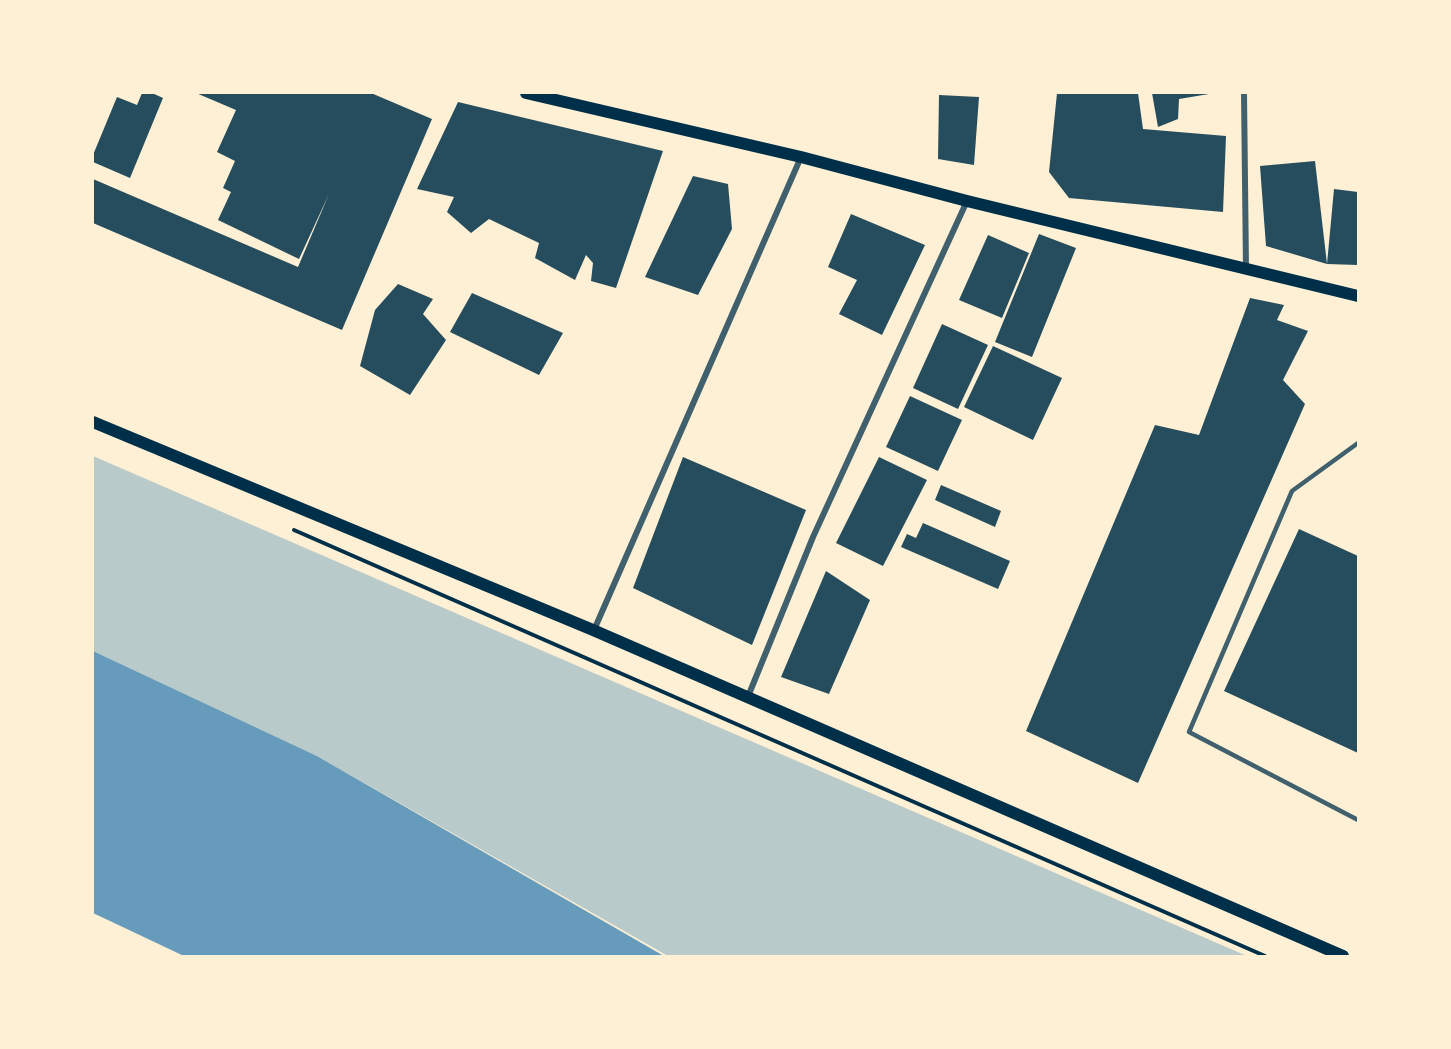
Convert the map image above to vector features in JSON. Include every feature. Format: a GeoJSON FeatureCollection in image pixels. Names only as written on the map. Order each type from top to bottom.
{"type":"FeatureCollection","features":[{"type":"Feature","properties":{"kind":"main road"},"geometry":{"type":"LineString","coordinates":[[526,93],[801,157],[967,201],[1358,296]]}},
{"type":"Feature","properties":{"kind":"main road"},"geometry":{"type":"LineString","coordinates":[[93,422],[593,630],[747,699],[1343,956]]}},
{"type":"Feature","properties":{"kind":"street"},"geometry":{"type":"LineString","coordinates":[[1244,93],[1246,269]]}},
{"type":"Feature","properties":{"kind":"street"},"geometry":{"type":"LineString","coordinates":[[593,630],[801,157]]}},
{"type":"Feature","properties":{"kind":"street"},"geometry":{"type":"LineString","coordinates":[[747,699],[813,537],[967,201]]}},
{"type":"Feature","properties":{"kind":"lane"},"geometry":{"type":"LineString","coordinates":[[1358,443],[1292,491],[1189,732],[1358,820]]}},
{"type":"Feature","properties":{"kind":"path"},"geometry":{"type":"LineString","coordinates":[[288,528],[1265,956]]}},
{"type":"Feature","properties":{"kind":"shaded area"},"geometry":{"type":"Polygon","coordinates":[[[93,456],[1247,956],[668,956],[317,756],[93,651],[93,456]]]}},
{"type":"Feature","properties":{"kind":"water"},"geometry":{"type":"Polygon","coordinates":[[[93,651],[317,756],[664,956],[184,956],[93,913],[93,651]]]}},
{"type":"Feature","properties":{"kind":"building"},"geometry":{"type":"Polygon","coordinates":[[[142,93],[152,93],[163,98],[130,178],[93,162],[93,155],[117,97],[137,105],[142,93]]]}},
{"type":"Feature","properties":{"kind":"building"},"geometry":{"type":"Polygon","coordinates":[[[196,93],[371,93],[432,119],[342,330],[93,223],[93,179],[298,267],[329,194],[299,259],[218,220],[231,192],[223,188],[235,161],[217,152],[236,110],[196,93]]]}},
{"type":"Feature","properties":{"kind":"building"},"geometry":{"type":"Polygon","coordinates":[[[1057,93],[1138,93],[1143,129],[1226,136],[1223,212],[1069,198],[1049,172],[1057,93]]]}},
{"type":"Feature","properties":{"kind":"building"},"geometry":{"type":"Polygon","coordinates":[[[1152,93],[1209,94],[1179,99],[1178,119],[1158,127],[1152,93]]]}},
{"type":"Feature","properties":{"kind":"building"},"geometry":{"type":"Polygon","coordinates":[[[939,95],[979,97],[974,165],[938,159],[939,95]]]}},
{"type":"Feature","properties":{"kind":"building"},"geometry":{"type":"Polygon","coordinates":[[[458,102],[663,151],[616,288],[591,281],[593,263],[586,255],[575,280],[535,258],[539,243],[489,219],[471,233],[447,212],[454,197],[417,189],[458,102]]]}},
{"type":"Feature","properties":{"kind":"building"},"geometry":{"type":"Polygon","coordinates":[[[1315,161],[1327,264],[1266,246],[1260,166],[1315,161]]]}},
{"type":"Feature","properties":{"kind":"building"},"geometry":{"type":"Polygon","coordinates":[[[693,176],[728,184],[732,229],[698,295],[645,277],[693,176]]]}},
{"type":"Feature","properties":{"kind":"building"},"geometry":{"type":"Polygon","coordinates":[[[1334,189],[1358,192],[1358,265],[1327,264],[1334,189]]]}},
{"type":"Feature","properties":{"kind":"building"},"geometry":{"type":"Polygon","coordinates":[[[851,214],[925,245],[882,335],[839,314],[857,280],[828,267],[851,214]]]}},
{"type":"Feature","properties":{"kind":"building"},"geometry":{"type":"Polygon","coordinates":[[[1039,234],[1076,248],[1032,357],[995,342],[1039,234]]]}},
{"type":"Feature","properties":{"kind":"building"},"geometry":{"type":"Polygon","coordinates":[[[988,235],[1029,253],[1002,318],[959,300],[988,235]]]}},
{"type":"Feature","properties":{"kind":"building"},"geometry":{"type":"Polygon","coordinates":[[[398,284],[433,299],[423,314],[446,340],[410,395],[360,366],[375,310],[398,284]]]}},
{"type":"Feature","properties":{"kind":"building"},"geometry":{"type":"Polygon","coordinates":[[[472,293],[563,333],[539,375],[450,332],[472,293]]]}},
{"type":"Feature","properties":{"kind":"building"},"geometry":{"type":"Polygon","coordinates":[[[1250,298],[1284,305],[1277,320],[1308,331],[1283,380],[1305,404],[1138,783],[1026,731],[1155,425],[1199,435],[1250,298]]]}},
{"type":"Feature","properties":{"kind":"building"},"geometry":{"type":"Polygon","coordinates":[[[942,324],[988,345],[958,409],[913,388],[942,324]]]}},
{"type":"Feature","properties":{"kind":"building"},"geometry":{"type":"Polygon","coordinates":[[[993,346],[1062,378],[1033,440],[964,407],[993,346]]]}},
{"type":"Feature","properties":{"kind":"building"},"geometry":{"type":"Polygon","coordinates":[[[910,396],[962,420],[938,471],[886,447],[910,396]]]}},
{"type":"Feature","properties":{"kind":"building"},"geometry":{"type":"Polygon","coordinates":[[[683,457],[806,510],[752,645],[633,588],[683,457]]]}},
{"type":"Feature","properties":{"kind":"building"},"geometry":{"type":"Polygon","coordinates":[[[879,457],[927,480],[883,566],[836,543],[879,457]]]}},
{"type":"Feature","properties":{"kind":"building"},"geometry":{"type":"Polygon","coordinates":[[[941,485],[1001,511],[995,527],[935,500],[941,485]]]}},
{"type":"Feature","properties":{"kind":"building"},"geometry":{"type":"Polygon","coordinates":[[[923,523],[1010,561],[998,589],[901,547],[907,534],[916,538],[923,523]]]}},
{"type":"Feature","properties":{"kind":"building"},"geometry":{"type":"Polygon","coordinates":[[[1299,529],[1358,556],[1358,753],[1224,691],[1299,529]]]}},
{"type":"Feature","properties":{"kind":"building"},"geometry":{"type":"Polygon","coordinates":[[[826,571],[870,600],[829,694],[781,677],[826,571]]]}}]}
